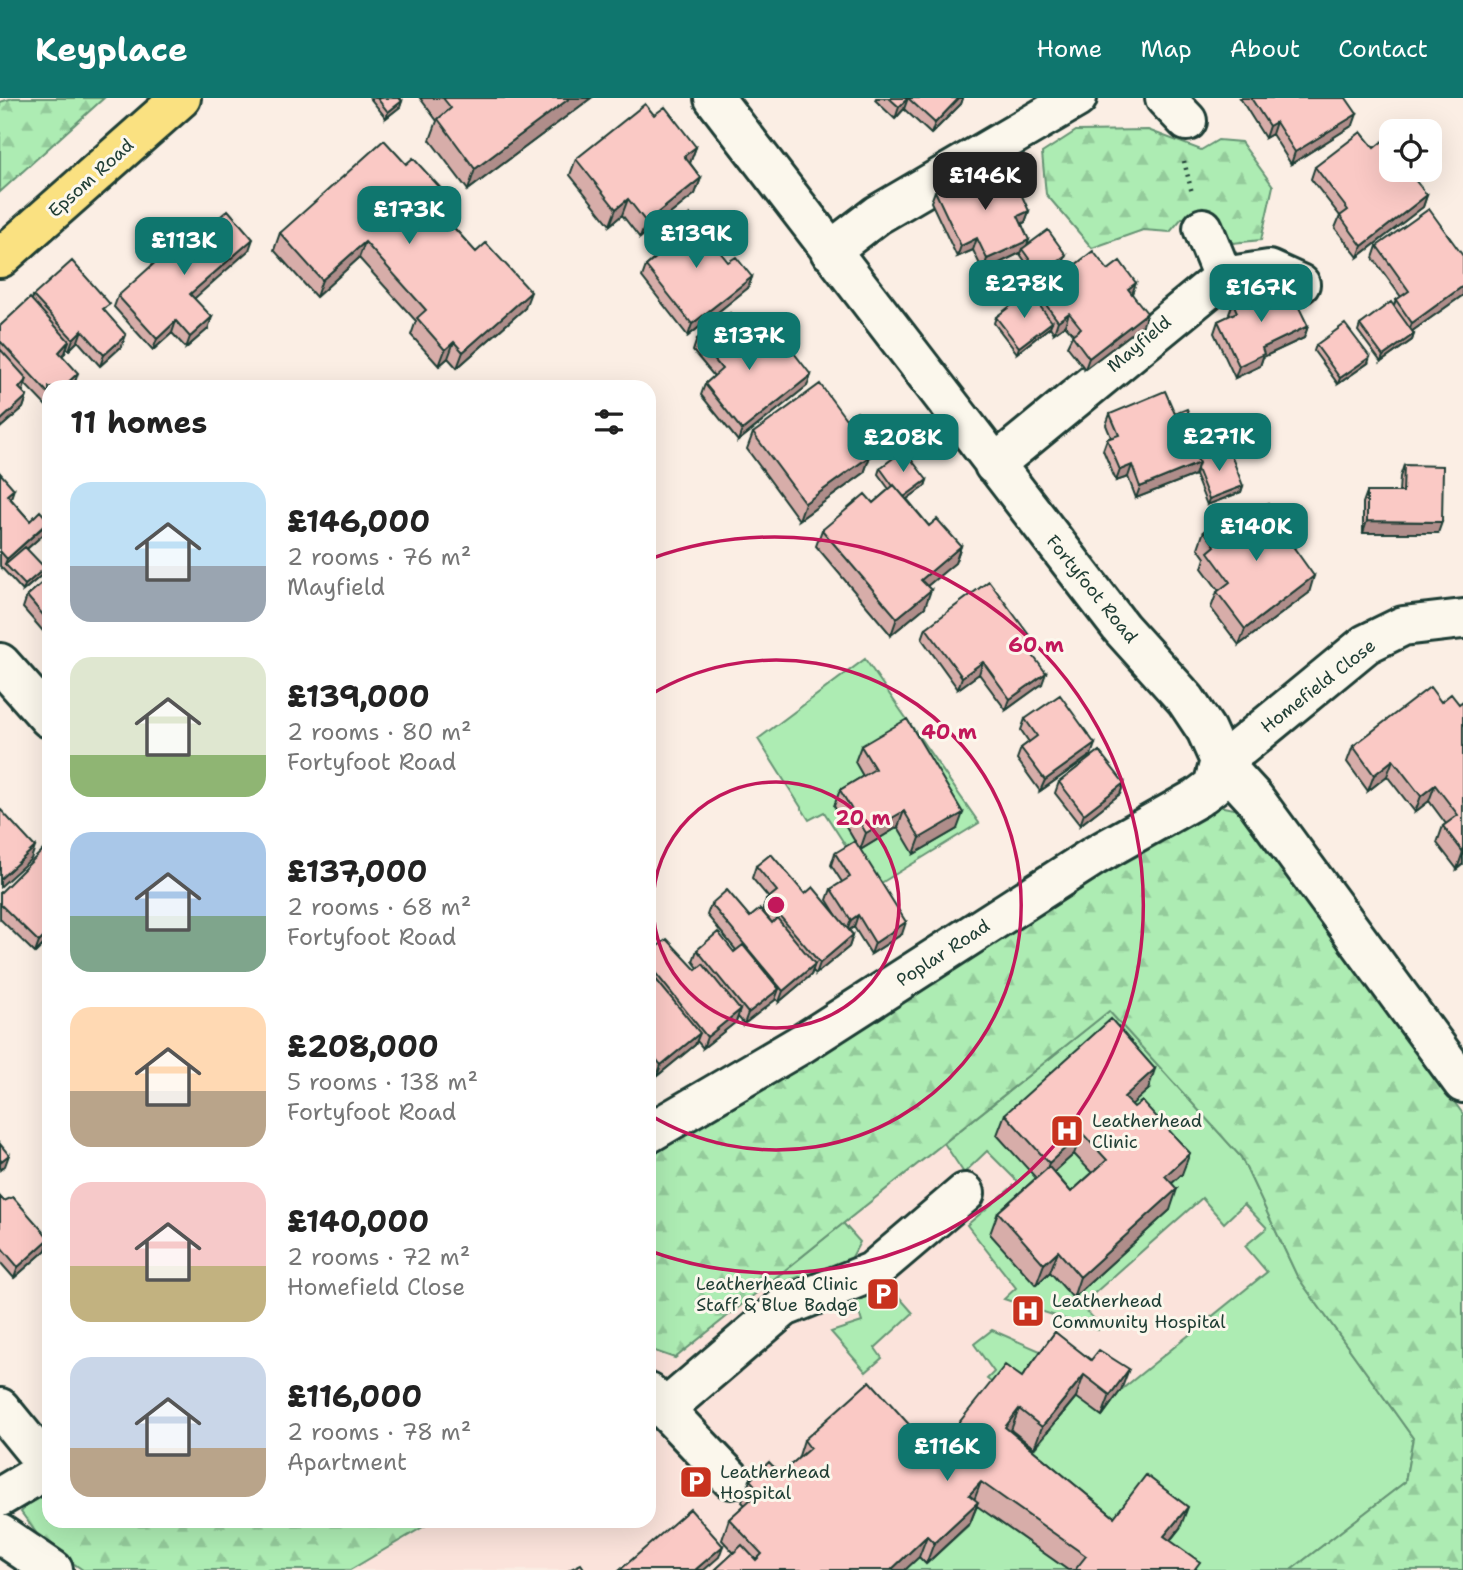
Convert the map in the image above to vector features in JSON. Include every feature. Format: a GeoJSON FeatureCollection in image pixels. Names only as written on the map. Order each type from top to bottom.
{"type":"FeatureCollection","features":[{"type":"Feature","properties":{"kind":"main road","name":"Epsom Road"},"geometry":{"type":"LineString","coordinates":[[0,258],[181,98]]}},
{"type":"Feature","properties":{"kind":"street","name":"Fortyfoot Road"},"geometry":{"type":"LineString","coordinates":[[714,98],[1121,628],[1186,700],[1206,730],[1220,761],[1254,798],[1463,1083]]}},
{"type":"Feature","properties":{"kind":"street"},"geometry":{"type":"LineString","coordinates":[[830,251],[877,215],[1077,98]]}},
{"type":"Feature","properties":{"kind":"street"},"geometry":{"type":"LineString","coordinates":[[1203,228],[1223,277],[1269,270],[1300,284]]}},
{"type":"Feature","properties":{"kind":"street","name":"Mayfield"},"geometry":{"type":"LineString","coordinates":[[994,465],[1223,277]]}},
{"type":"Feature","properties":{"kind":"street","name":"Homefield Close"},"geometry":{"type":"LineString","coordinates":[[1220,761],[1241,747],[1366,644],[1404,626],[1463,619]]}},
{"type":"Feature","properties":{"kind":"street"},"geometry":{"type":"LineString","coordinates":[[0,663],[42,710]]}},
{"type":"Feature","properties":{"kind":"street","name":"Poplar Road"},"geometry":{"type":"LineString","coordinates":[[656,1129],[803,1043],[1094,856],[1197,798],[1213,786],[1220,761]]}},
{"type":"Feature","properties":{"kind":"street"},"geometry":{"type":"LineString","coordinates":[[731,1479],[658,1400],[784,1307],[872,1272],[965,1193]]}},
{"type":"Feature","properties":{"kind":"street"},"geometry":{"type":"LineString","coordinates":[[0,1408],[42,1459]]}},
{"type":"Feature","properties":{"kind":"street"},"geometry":{"type":"LineString","coordinates":[[0,1497],[42,1472]]}},
{"type":"Feature","properties":{"kind":"street"},"geometry":{"type":"LineString","coordinates":[[0,1534],[53,1570]]}},
{"type":"Feature","properties":{"kind":"path"},"geometry":{"type":"LineString","coordinates":[[1176,110],[1183,166],[1203,228]]}},
{"type":"Feature","properties":{"kind":"shaded area","name":"Leatherhead Community Hospital"},"geometry":{"type":"Polygon","coordinates":[[[1109,1011],[1241,1157],[1405,1482],[1291,1570],[350,1570],[421,1528],[656,1528],[656,1351],[676,1358],[1109,1011]]]}},
{"type":"Feature","properties":{"kind":"green space"},"geometry":{"type":"Polygon","coordinates":[[[13,98],[104,98],[0,192],[0,102],[13,98]]]}},
{"type":"Feature","properties":{"kind":"green space"},"geometry":{"type":"Polygon","coordinates":[[[1148,130],[1201,150],[1218,140],[1241,142],[1273,186],[1261,240],[1233,243],[1211,217],[1182,218],[1170,232],[1143,230],[1092,248],[1046,194],[1042,153],[1076,131],[1148,130]]]}},
{"type":"Feature","properties":{"kind":"green space"},"geometry":{"type":"Polygon","coordinates":[[[865,659],[979,823],[873,888],[824,812],[809,820],[758,739],[865,659]]]}},
{"type":"Feature","properties":{"kind":"green space"},"geometry":{"type":"Polygon","coordinates":[[[1213,805],[1244,811],[1463,1114],[1463,1570],[1291,1570],[1405,1482],[1413,1438],[1297,1276],[1241,1157],[1109,1011],[675,1358],[656,1351],[656,1149],[1213,805]]]}},
{"type":"Feature","properties":{"kind":"green space"},"geometry":{"type":"Polygon","coordinates":[[[1109,1011],[1241,1157],[1297,1276],[1413,1438],[1405,1482],[1291,1570],[1174,1570],[1107,1538],[998,1448],[1011,1430],[1035,1448],[1076,1397],[1103,1415],[1121,1390],[1267,1272],[1245,1246],[1267,1228],[1244,1204],[1224,1223],[1202,1198],[1081,1305],[1099,1324],[1098,1330],[1004,1299],[1016,1288],[967,1225],[1018,1182],[987,1151],[964,1173],[944,1143],[1109,1011]]]}},
{"type":"Feature","properties":{"kind":"green space"},"geometry":{"type":"Polygon","coordinates":[[[843,1223],[860,1242],[851,1259],[787,1281],[772,1281],[843,1223]]]}},
{"type":"Feature","properties":{"kind":"green space"},"geometry":{"type":"Polygon","coordinates":[[[885,1281],[913,1313],[875,1348],[882,1358],[866,1372],[831,1332],[862,1322],[854,1297],[885,1281]]]}},
{"type":"Feature","properties":{"kind":"green space"},"geometry":{"type":"Polygon","coordinates":[[[992,1330],[1047,1354],[1014,1399],[987,1379],[994,1372],[974,1344],[992,1330]]]}},
{"type":"Feature","properties":{"kind":"green space"},"geometry":{"type":"Polygon","coordinates":[[[41,1489],[42,1528],[421,1528],[350,1570],[83,1570],[43,1542],[21,1512],[41,1489]]]}},
{"type":"Feature","properties":{"kind":"green space"},"geometry":{"type":"Polygon","coordinates":[[[973,1503],[1068,1570],[905,1570],[919,1557],[926,1564],[970,1524],[973,1503]]]}},
{"type":"Feature","properties":{"kind":"building"},"geometry":{"type":"Polygon","coordinates":[[[377,98],[399,98],[402,101],[388,112],[377,98]]]}},
{"type":"Feature","properties":{"kind":"building"},"geometry":{"type":"Polygon","coordinates":[[[443,98],[570,98],[475,169],[438,119],[451,108],[443,98]]]}},
{"type":"Feature","properties":{"kind":"building"},"geometry":{"type":"Polygon","coordinates":[[[889,98],[908,98],[899,107],[889,98]]]}},
{"type":"Feature","properties":{"kind":"building"},"geometry":{"type":"Polygon","coordinates":[[[908,98],[959,98],[935,123],[908,98]]]}},
{"type":"Feature","properties":{"kind":"building"},"geometry":{"type":"Polygon","coordinates":[[[1251,98],[1346,98],[1357,114],[1295,152],[1276,122],[1269,126],[1251,98]]]}},
{"type":"Feature","properties":{"kind":"building"},"geometry":{"type":"Polygon","coordinates":[[[645,104],[654,115],[665,107],[696,147],[684,156],[701,178],[646,222],[628,199],[616,209],[576,159],[645,104]]]}},
{"type":"Feature","properties":{"kind":"building"},"geometry":{"type":"Polygon","coordinates":[[[1361,132],[1374,148],[1379,144],[1379,182],[1417,182],[1427,195],[1362,246],[1340,216],[1348,210],[1315,167],[1361,132]]]}},
{"type":"Feature","properties":{"kind":"building"},"geometry":{"type":"Polygon","coordinates":[[[384,140],[406,164],[413,158],[456,205],[443,216],[476,252],[486,243],[531,292],[463,352],[454,342],[445,350],[417,318],[426,310],[365,242],[322,280],[280,233],[384,140]]]}},
{"type":"Feature","properties":{"kind":"building"},"geometry":{"type":"Polygon","coordinates":[[[989,165],[1001,190],[1016,183],[1029,211],[1018,216],[1029,240],[987,259],[977,238],[961,246],[935,191],[989,165]]]}},
{"type":"Feature","properties":{"kind":"building"},"geometry":{"type":"Polygon","coordinates":[[[1429,209],[1463,256],[1463,286],[1412,323],[1396,300],[1409,291],[1377,246],[1429,209]]]}},
{"type":"Feature","properties":{"kind":"building"},"geometry":{"type":"Polygon","coordinates":[[[228,210],[253,239],[190,294],[212,317],[190,337],[176,321],[157,339],[118,296],[201,221],[207,228],[228,210]]]}},
{"type":"Feature","properties":{"kind":"building"},"geometry":{"type":"Polygon","coordinates":[[[690,214],[728,262],[736,257],[752,277],[692,324],[646,266],[668,248],[660,238],[690,214]]]}},
{"type":"Feature","properties":{"kind":"building"},"geometry":{"type":"Polygon","coordinates":[[[1048,230],[1066,255],[1040,274],[1022,249],[1048,230]]]}},
{"type":"Feature","properties":{"kind":"building"},"geometry":{"type":"Polygon","coordinates":[[[1093,251],[1108,270],[1120,261],[1136,283],[1128,289],[1147,313],[1089,358],[1072,335],[1081,328],[1069,313],[1058,321],[1038,294],[1093,251]]]}},
{"type":"Feature","properties":{"kind":"building"},"geometry":{"type":"Polygon","coordinates":[[[72,261],[110,304],[103,309],[126,335],[104,355],[82,330],[73,339],[33,296],[72,261]]]}},
{"type":"Feature","properties":{"kind":"building"},"geometry":{"type":"Polygon","coordinates":[[[1261,289],[1266,300],[1290,289],[1308,326],[1262,348],[1264,354],[1239,366],[1218,321],[1237,312],[1233,303],[1261,289]]]}},
{"type":"Feature","properties":{"kind":"building"},"geometry":{"type":"Polygon","coordinates":[[[1029,292],[1052,322],[1019,347],[996,317],[1029,292]]]}},
{"type":"Feature","properties":{"kind":"building"},"geometry":{"type":"Polygon","coordinates":[[[30,298],[69,341],[59,352],[78,373],[70,380],[42,380],[42,386],[0,341],[0,326],[30,298]]]}},
{"type":"Feature","properties":{"kind":"building"},"geometry":{"type":"Polygon","coordinates":[[[1391,302],[1414,334],[1383,356],[1360,325],[1391,302]]]}},
{"type":"Feature","properties":{"kind":"building"},"geometry":{"type":"Polygon","coordinates":[[[730,313],[764,354],[783,339],[811,375],[742,430],[705,384],[722,369],[697,339],[730,313]]]}},
{"type":"Feature","properties":{"kind":"building"},"geometry":{"type":"Polygon","coordinates":[[[1345,324],[1370,357],[1340,378],[1316,345],[1345,324]]]}},
{"type":"Feature","properties":{"kind":"building"},"geometry":{"type":"Polygon","coordinates":[[[0,349],[27,379],[19,388],[27,396],[0,421],[0,349]]]}},
{"type":"Feature","properties":{"kind":"building"},"geometry":{"type":"Polygon","coordinates":[[[820,384],[846,419],[857,412],[876,438],[863,447],[870,456],[805,503],[753,433],[820,384]]]}},
{"type":"Feature","properties":{"kind":"building"},"geometry":{"type":"Polygon","coordinates":[[[1165,391],[1175,414],[1187,409],[1198,435],[1189,439],[1199,463],[1140,487],[1132,465],[1120,470],[1107,439],[1119,435],[1110,414],[1165,391]]]}},
{"type":"Feature","properties":{"kind":"building"},"geometry":{"type":"Polygon","coordinates":[[[1228,447],[1243,486],[1209,499],[1197,469],[1197,459],[1228,447]]]}},
{"type":"Feature","properties":{"kind":"building"},"geometry":{"type":"Polygon","coordinates":[[[904,450],[927,480],[904,497],[880,468],[904,450]]]}},
{"type":"Feature","properties":{"kind":"building"},"geometry":{"type":"Polygon","coordinates":[[[1404,465],[1443,466],[1442,522],[1367,521],[1367,492],[1403,492],[1404,465]]]}},
{"type":"Feature","properties":{"kind":"building"},"geometry":{"type":"Polygon","coordinates":[[[0,473],[14,489],[7,495],[30,521],[40,511],[42,513],[42,527],[7,559],[0,551],[0,473]]]}},
{"type":"Feature","properties":{"kind":"building"},"geometry":{"type":"Polygon","coordinates":[[[894,485],[929,526],[937,519],[961,546],[921,580],[931,590],[897,618],[822,530],[865,494],[873,503],[894,485]]]}},
{"type":"Feature","properties":{"kind":"building"},"geometry":{"type":"Polygon","coordinates":[[[1268,504],[1297,542],[1292,545],[1314,576],[1245,629],[1217,592],[1230,582],[1208,552],[1215,546],[1204,531],[1231,510],[1241,524],[1268,504]]]}},
{"type":"Feature","properties":{"kind":"building"},"geometry":{"type":"Polygon","coordinates":[[[25,547],[42,565],[42,571],[25,585],[5,564],[25,547]]]}},
{"type":"Feature","properties":{"kind":"building"},"geometry":{"type":"Polygon","coordinates":[[[989,581],[1032,639],[1025,645],[1046,673],[1010,699],[983,662],[962,677],[926,628],[989,581]]]}},
{"type":"Feature","properties":{"kind":"building"},"geometry":{"type":"Polygon","coordinates":[[[42,583],[42,614],[27,596],[42,583]]]}},
{"type":"Feature","properties":{"kind":"building"},"geometry":{"type":"Polygon","coordinates":[[[1430,687],[1441,702],[1451,694],[1459,704],[1463,701],[1463,852],[1443,826],[1458,815],[1435,785],[1421,796],[1393,760],[1374,775],[1353,746],[1430,687]]]}},
{"type":"Feature","properties":{"kind":"building"},"geometry":{"type":"Polygon","coordinates":[[[1060,695],[1095,744],[1045,780],[1021,748],[1037,736],[1025,719],[1060,695]]]}},
{"type":"Feature","properties":{"kind":"building"},"geometry":{"type":"Polygon","coordinates":[[[907,719],[963,813],[920,838],[904,811],[866,833],[840,790],[875,769],[861,746],[907,719]]]}},
{"type":"Feature","properties":{"kind":"building"},"geometry":{"type":"Polygon","coordinates":[[[1099,751],[1124,783],[1084,814],[1059,782],[1099,751]]]}},
{"type":"Feature","properties":{"kind":"building"},"geometry":{"type":"Polygon","coordinates":[[[0,809],[35,847],[0,879],[0,809]]]}},
{"type":"Feature","properties":{"kind":"building"},"geometry":{"type":"Polygon","coordinates":[[[855,841],[906,922],[875,943],[858,915],[851,920],[831,889],[850,877],[835,853],[855,841]]]}},
{"type":"Feature","properties":{"kind":"building"},"geometry":{"type":"Polygon","coordinates":[[[42,851],[42,939],[39,942],[0,904],[0,893],[42,851]]]}},
{"type":"Feature","properties":{"kind":"building"},"geometry":{"type":"Polygon","coordinates":[[[771,854],[805,894],[813,887],[853,935],[820,963],[766,900],[777,891],[756,866],[771,854]]]}},
{"type":"Feature","properties":{"kind":"building"},"geometry":{"type":"Polygon","coordinates":[[[727,890],[750,917],[760,909],[772,923],[777,918],[815,964],[783,991],[711,904],[727,890]]]}},
{"type":"Feature","properties":{"kind":"building"},"geometry":{"type":"Polygon","coordinates":[[[718,932],[734,952],[743,945],[779,989],[748,1013],[697,950],[718,932]]]}},
{"type":"Feature","properties":{"kind":"building"},"geometry":{"type":"Polygon","coordinates":[[[667,939],[696,970],[703,964],[740,1010],[707,1037],[656,974],[656,948],[667,939]]]}},
{"type":"Feature","properties":{"kind":"building"},"geometry":{"type":"Polygon","coordinates":[[[656,980],[700,1033],[661,1065],[656,1059],[656,980]]]}},
{"type":"Feature","properties":{"kind":"building"},"geometry":{"type":"Polygon","coordinates":[[[1111,1019],[1155,1069],[1124,1097],[1134,1107],[1142,1101],[1190,1153],[1165,1176],[1177,1189],[1080,1277],[1058,1251],[1044,1264],[998,1212],[1049,1167],[1071,1192],[1107,1160],[1082,1133],[1049,1163],[1005,1114],[1111,1019]]]}},
{"type":"Feature","properties":{"kind":"building"},"geometry":{"type":"Polygon","coordinates":[[[0,1144],[9,1155],[0,1162],[0,1144]]]}},
{"type":"Feature","properties":{"kind":"building"},"geometry":{"type":"Polygon","coordinates":[[[0,1197],[4,1201],[13,1197],[42,1230],[42,1245],[18,1267],[0,1246],[0,1197]]]}},
{"type":"Feature","properties":{"kind":"building"},"geometry":{"type":"Polygon","coordinates":[[[1055,1332],[1091,1360],[1099,1350],[1129,1369],[1110,1395],[1084,1375],[1042,1427],[1019,1409],[1005,1427],[1114,1517],[1146,1475],[1188,1507],[1164,1536],[1200,1562],[1194,1570],[1075,1570],[1086,1556],[981,1482],[969,1495],[978,1502],[934,1543],[927,1536],[891,1570],[715,1570],[742,1545],[756,1560],[762,1554],[729,1519],[760,1491],[750,1480],[769,1462],[780,1474],[810,1448],[804,1440],[870,1381],[932,1450],[949,1435],[1005,1365],[1022,1377],[1055,1332]]]}},
{"type":"Feature","properties":{"kind":"building"},"geometry":{"type":"Polygon","coordinates":[[[690,1509],[723,1546],[695,1570],[620,1570],[690,1509]]]}},
{"type":"Feature","properties":{"kind":"building"},"geometry":{"type":"Polygon","coordinates":[[[581,1564],[585,1570],[569,1570],[581,1564]]]}},
{"type":"Feature","properties":{"kind":"place","name":"Leatherhead Clinic"},"geometry":{"type":"Point","coordinates":[1067,1131]}},
{"type":"Feature","properties":{"kind":"place","name":"Leatherhead Clinic Staff & Blue Badge"},"geometry":{"type":"Point","coordinates":[883,1294]}},
{"type":"Feature","properties":{"kind":"place","name":"Leatherhead Community Hospital"},"geometry":{"type":"Point","coordinates":[1028,1311]}},
{"type":"Feature","properties":{"kind":"place","name":"Leatherhead Hospital"},"geometry":{"type":"Point","coordinates":[696,1482]}}]}
